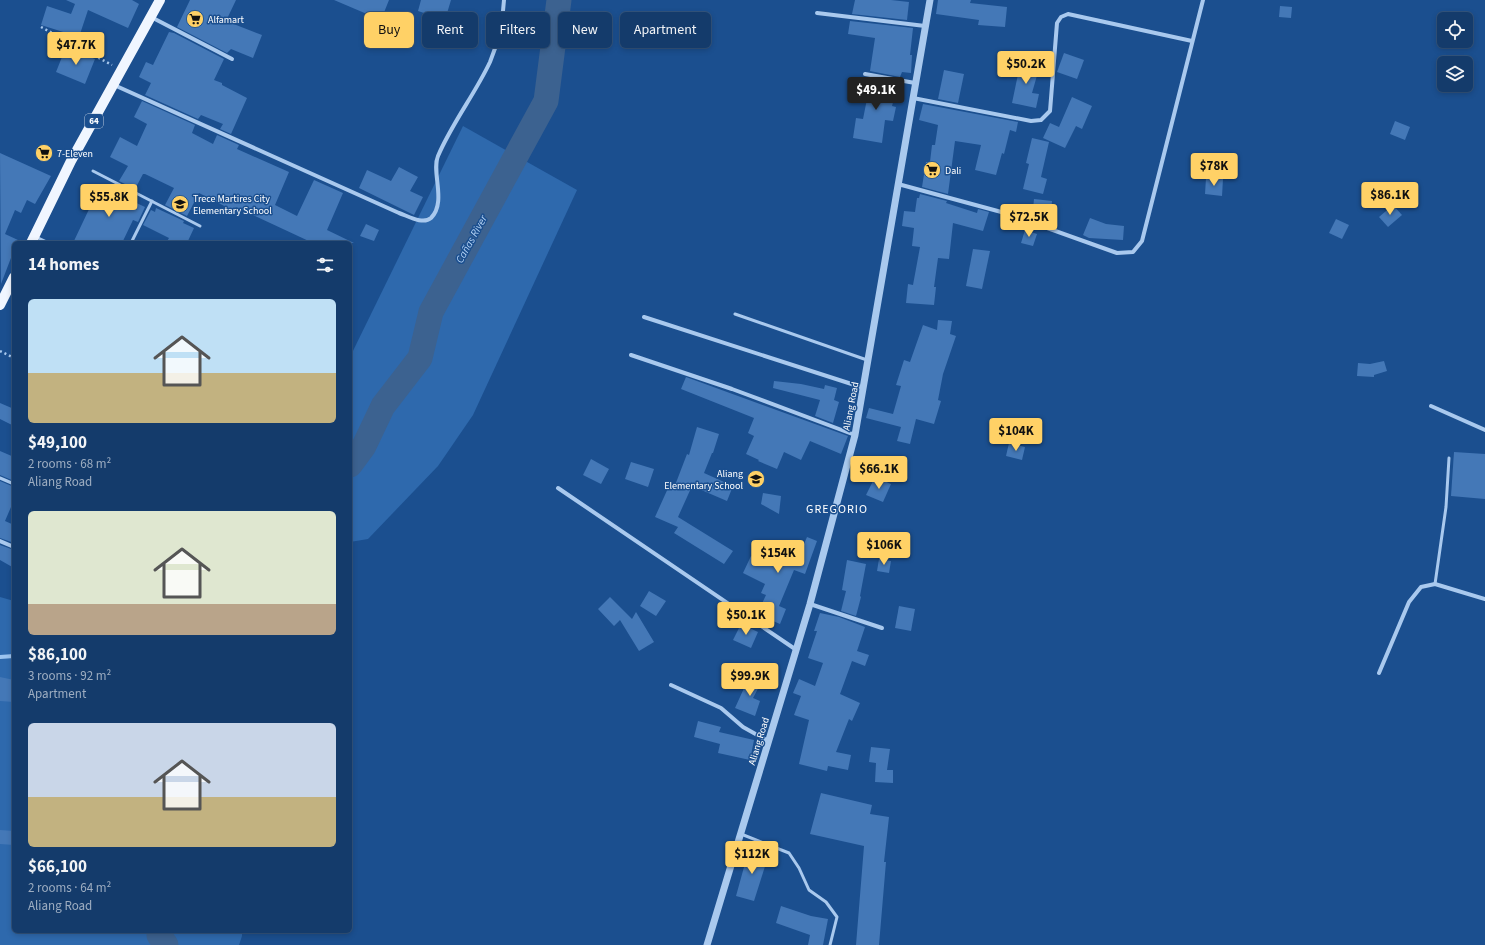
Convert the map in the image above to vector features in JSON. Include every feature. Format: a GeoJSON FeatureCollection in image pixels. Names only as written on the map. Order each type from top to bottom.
{"type":"FeatureCollection","features":[{"type":"Feature","properties":{"kind":"main road","name":"64"},"geometry":{"type":"LineString","coordinates":[[33,240],[71,161],[160,0]]}},
{"type":"Feature","properties":{"kind":"main road"},"geometry":{"type":"LineString","coordinates":[[0,305],[12,281]]}},
{"type":"Feature","properties":{"kind":"street"},"geometry":{"type":"LineString","coordinates":[[114,85],[399,214],[424,221],[431,217],[435,212],[438,198],[437,158],[490,62],[502,22],[504,0]]}},
{"type":"Feature","properties":{"kind":"street","name":"Aliang Road"},"geometry":{"type":"LineString","coordinates":[[708,945],[795,649],[810,604],[855,435],[869,361],[897,183],[930,0]]}},
{"type":"Feature","properties":{"kind":"street"},"geometry":{"type":"LineString","coordinates":[[897,183],[1005,212],[1116,253],[1133,252],[1142,241],[1203,0]]}},
{"type":"Feature","properties":{"kind":"street"},"geometry":{"type":"LineString","coordinates":[[817,13],[925,26]]}},
{"type":"Feature","properties":{"kind":"street"},"geometry":{"type":"LineString","coordinates":[[912,98],[1031,120],[1041,120],[1050,111],[1056,24],[1061,17],[1068,14],[1192,41]]}},
{"type":"Feature","properties":{"kind":"street"},"geometry":{"type":"LineString","coordinates":[[151,17],[232,59]]}},
{"type":"Feature","properties":{"kind":"street"},"geometry":{"type":"LineString","coordinates":[[866,74],[915,83]]}},
{"type":"Feature","properties":{"kind":"street"},"geometry":{"type":"LineString","coordinates":[[644,317],[864,388]]}},
{"type":"Feature","properties":{"kind":"street"},"geometry":{"type":"LineString","coordinates":[[631,355],[732,389],[855,435]]}},
{"type":"Feature","properties":{"kind":"street"},"geometry":{"type":"LineString","coordinates":[[1431,406],[1485,430]]}},
{"type":"Feature","properties":{"kind":"street"},"geometry":{"type":"LineString","coordinates":[[558,488],[795,649]]}},
{"type":"Feature","properties":{"kind":"street"},"geometry":{"type":"LineString","coordinates":[[0,541],[12,546]]}},
{"type":"Feature","properties":{"kind":"street"},"geometry":{"type":"LineString","coordinates":[[1379,673],[1410,602],[1421,587],[1434,584],[1485,599]]}},
{"type":"Feature","properties":{"kind":"street"},"geometry":{"type":"LineString","coordinates":[[810,604],[882,628]]}},
{"type":"Feature","properties":{"kind":"street"},"geometry":{"type":"LineString","coordinates":[[671,685],[721,708],[743,728],[768,741]]}},
{"type":"Feature","properties":{"kind":"lane"},"geometry":{"type":"LineString","coordinates":[[93,171],[200,226]]}},
{"type":"Feature","properties":{"kind":"lane"},"geometry":{"type":"LineString","coordinates":[[132,241],[152,201]]}},
{"type":"Feature","properties":{"kind":"lane"},"geometry":{"type":"LineString","coordinates":[[735,314],[869,361]]}},
{"type":"Feature","properties":{"kind":"lane"},"geometry":{"type":"LineString","coordinates":[[1434,584],[1446,507],[1448,458]]}},
{"type":"Feature","properties":{"kind":"lane"},"geometry":{"type":"LineString","coordinates":[[0,478],[12,483]]}},
{"type":"Feature","properties":{"kind":"lane"},"geometry":{"type":"LineString","coordinates":[[741,834],[789,853],[799,868],[809,890],[826,902],[837,917],[830,945]]}},
{"type":"Feature","properties":{"kind":"path"},"geometry":{"type":"LineString","coordinates":[[41,27],[122,70]]}},
{"type":"Feature","properties":{"kind":"path"},"geometry":{"type":"LineString","coordinates":[[0,351],[12,357]]}},
{"type":"Feature","properties":{"kind":"shaded area"},"geometry":{"type":"Polygon","coordinates":[[[463,126],[577,190],[473,415],[438,466],[368,539],[352,542],[352,353],[463,126]]]}},
{"type":"Feature","properties":{"kind":"shaded area"},"geometry":{"type":"Polygon","coordinates":[[[0,597],[12,600],[12,933],[242,933],[242,936],[239,945],[0,945],[0,597]]]}},
{"type":"Feature","properties":{"kind":"building"},"geometry":{"type":"Polygon","coordinates":[[[66,0],[132,0],[139,4],[128,28],[88,10],[79,37],[41,25],[47,6],[71,14],[75,4],[66,0]]]}},
{"type":"Feature","properties":{"kind":"building"},"geometry":{"type":"Polygon","coordinates":[[[190,0],[236,0],[226,21],[262,35],[253,58],[231,49],[227,53],[177,27],[190,0]]]}},
{"type":"Feature","properties":{"kind":"building"},"geometry":{"type":"Polygon","coordinates":[[[334,0],[389,0],[384,12],[364,13],[334,0]]]}},
{"type":"Feature","properties":{"kind":"building"},"geometry":{"type":"Polygon","coordinates":[[[421,0],[451,0],[447,12],[418,11],[421,0]]]}},
{"type":"Feature","properties":{"kind":"building"},"geometry":{"type":"Polygon","coordinates":[[[855,0],[891,0],[909,2],[907,20],[852,14],[855,0]]]}},
{"type":"Feature","properties":{"kind":"building"},"geometry":{"type":"Polygon","coordinates":[[[938,0],[971,0],[970,3],[1007,7],[1005,27],[978,25],[979,20],[936,14],[938,0]]]}},
{"type":"Feature","properties":{"kind":"building"},"geometry":{"type":"Polygon","coordinates":[[[1280,6],[1292,7],[1291,18],[1279,17],[1280,6]]]}},
{"type":"Feature","properties":{"kind":"building"},"geometry":{"type":"Polygon","coordinates":[[[850,21],[913,28],[910,55],[912,55],[911,73],[902,72],[900,77],[870,71],[875,38],[848,34],[850,21]]]}},
{"type":"Feature","properties":{"kind":"building"},"geometry":{"type":"Polygon","coordinates":[[[169,32],[174,33],[224,59],[214,80],[247,98],[231,134],[220,129],[223,124],[201,115],[198,119],[145,95],[151,83],[139,77],[146,62],[153,65],[169,32]]]}},
{"type":"Feature","properties":{"kind":"building"},"geometry":{"type":"Polygon","coordinates":[[[66,47],[95,59],[85,84],[56,72],[66,47]]]}},
{"type":"Feature","properties":{"kind":"building"},"geometry":{"type":"Polygon","coordinates":[[[1064,53],[1084,60],[1077,79],[1057,72],[1064,53]]]}},
{"type":"Feature","properties":{"kind":"building"},"geometry":{"type":"Polygon","coordinates":[[[1021,60],[1040,65],[1032,93],[1039,94],[1036,108],[1012,103],[1021,60]]]}},
{"type":"Feature","properties":{"kind":"building"},"geometry":{"type":"Polygon","coordinates":[[[944,70],[964,74],[958,103],[938,99],[944,70]]]}},
{"type":"Feature","properties":{"kind":"building"},"geometry":{"type":"Polygon","coordinates":[[[868,78],[898,84],[892,106],[896,107],[893,121],[885,120],[882,143],[853,138],[856,118],[863,119],[867,99],[863,97],[868,78]]]}},
{"type":"Feature","properties":{"kind":"building"},"geometry":{"type":"Polygon","coordinates":[[[1072,97],[1092,106],[1082,129],[1076,126],[1065,148],[1043,138],[1050,123],[1059,127],[1072,97]]]}},
{"type":"Feature","properties":{"kind":"building"},"geometry":{"type":"Polygon","coordinates":[[[142,101],[195,125],[192,133],[213,144],[217,135],[239,145],[237,149],[289,172],[275,205],[297,216],[314,180],[343,193],[327,230],[350,241],[309,241],[240,209],[238,213],[199,193],[187,216],[165,205],[174,188],[145,174],[143,174],[135,189],[119,181],[128,166],[110,157],[120,137],[137,146],[147,124],[134,117],[142,101]]]}},
{"type":"Feature","properties":{"kind":"building"},"geometry":{"type":"Polygon","coordinates":[[[923,104],[1018,122],[1016,132],[1010,130],[1004,154],[1002,153],[996,175],[975,170],[981,145],[955,141],[948,194],[922,187],[926,162],[930,162],[932,145],[935,145],[938,125],[919,120],[923,104]]]}},
{"type":"Feature","properties":{"kind":"building"},"geometry":{"type":"Polygon","coordinates":[[[1395,121],[1410,127],[1405,140],[1390,134],[1395,121]]]}},
{"type":"Feature","properties":{"kind":"building"},"geometry":{"type":"Polygon","coordinates":[[[1032,138],[1049,142],[1041,177],[1047,179],[1043,194],[1023,189],[1029,164],[1026,163],[1032,138]]]}},
{"type":"Feature","properties":{"kind":"building"},"geometry":{"type":"Polygon","coordinates":[[[0,153],[51,176],[35,204],[27,200],[21,213],[15,210],[5,234],[18,240],[12,241],[12,255],[1,284],[0,153]]]}},
{"type":"Feature","properties":{"kind":"building"},"geometry":{"type":"Polygon","coordinates":[[[399,167],[418,177],[410,191],[423,197],[414,215],[359,188],[367,170],[391,181],[399,167]]]}},
{"type":"Feature","properties":{"kind":"building"},"geometry":{"type":"Polygon","coordinates":[[[1206,178],[1223,179],[1222,196],[1205,194],[1206,178]]]}},
{"type":"Feature","properties":{"kind":"building"},"geometry":{"type":"Polygon","coordinates":[[[100,186],[113,192],[116,186],[132,194],[128,199],[145,207],[138,222],[133,220],[123,241],[74,241],[100,186]]]}},
{"type":"Feature","properties":{"kind":"building"},"geometry":{"type":"Polygon","coordinates":[[[920,194],[947,201],[946,203],[977,213],[978,209],[989,212],[983,231],[953,223],[949,259],[938,258],[934,287],[936,287],[934,305],[906,303],[908,284],[913,285],[920,247],[912,246],[914,228],[902,226],[904,211],[915,212],[917,198],[919,198],[920,194]]]}},
{"type":"Feature","properties":{"kind":"building"},"geometry":{"type":"Polygon","coordinates":[[[1034,199],[1052,201],[1050,223],[1032,219],[1034,199]]]}},
{"type":"Feature","properties":{"kind":"building"},"geometry":{"type":"Polygon","coordinates":[[[1393,205],[1402,215],[1388,227],[1379,217],[1393,205]]]}},
{"type":"Feature","properties":{"kind":"building"},"geometry":{"type":"Polygon","coordinates":[[[156,208],[184,221],[183,223],[194,228],[188,241],[167,241],[169,238],[143,225],[151,210],[155,212],[156,208]]]}},
{"type":"Feature","properties":{"kind":"building"},"geometry":{"type":"Polygon","coordinates":[[[1090,218],[1106,224],[1124,226],[1123,240],[1089,238],[1083,235],[1090,218]]]}},
{"type":"Feature","properties":{"kind":"building"},"geometry":{"type":"Polygon","coordinates":[[[1336,219],[1349,225],[1342,239],[1329,233],[1336,219]]]}},
{"type":"Feature","properties":{"kind":"building"},"geometry":{"type":"Polygon","coordinates":[[[366,224],[379,230],[374,241],[360,236],[366,224]]]}},
{"type":"Feature","properties":{"kind":"building"},"geometry":{"type":"Polygon","coordinates":[[[1025,230],[1037,234],[1033,246],[1021,243],[1025,230]]]}},
{"type":"Feature","properties":{"kind":"building"},"geometry":{"type":"Polygon","coordinates":[[[973,249],[990,251],[982,289],[966,286],[973,249]]]}},
{"type":"Feature","properties":{"kind":"building"},"geometry":{"type":"Polygon","coordinates":[[[938,320],[952,321],[950,334],[956,336],[943,374],[938,400],[941,401],[934,424],[916,419],[910,444],[897,441],[901,427],[866,418],[869,408],[893,414],[901,386],[896,385],[904,360],[910,362],[923,325],[937,330],[938,320]]]}},
{"type":"Feature","properties":{"kind":"building"},"geometry":{"type":"Polygon","coordinates":[[[1384,361],[1387,371],[1374,375],[1374,377],[1357,376],[1358,363],[1370,364],[1384,361]]]}},
{"type":"Feature","properties":{"kind":"building"},"geometry":{"type":"Polygon","coordinates":[[[686,377],[848,436],[841,454],[810,441],[801,460],[784,452],[777,469],[758,461],[759,460],[746,454],[754,436],[748,433],[754,418],[681,389],[686,377]]]}},
{"type":"Feature","properties":{"kind":"building"},"geometry":{"type":"Polygon","coordinates":[[[774,381],[801,384],[824,389],[825,385],[837,388],[834,400],[839,402],[833,423],[815,416],[820,400],[773,388],[774,381]]]}},
{"type":"Feature","properties":{"kind":"building"},"geometry":{"type":"Polygon","coordinates":[[[0,403],[12,408],[12,425],[0,419],[0,403]]]}},
{"type":"Feature","properties":{"kind":"building"},"geometry":{"type":"Polygon","coordinates":[[[697,427],[719,434],[713,453],[704,473],[733,486],[727,501],[692,486],[678,517],[733,551],[724,564],[674,533],[678,527],[655,517],[669,486],[674,488],[687,454],[689,455],[697,427]]]}},
{"type":"Feature","properties":{"kind":"building"},"geometry":{"type":"Polygon","coordinates":[[[1009,443],[1025,447],[1022,460],[1006,456],[1009,443]]]}},
{"type":"Feature","properties":{"kind":"building"},"geometry":{"type":"Polygon","coordinates":[[[0,451],[12,456],[12,480],[0,475],[0,451]]]}},
{"type":"Feature","properties":{"kind":"building"},"geometry":{"type":"Polygon","coordinates":[[[1454,452],[1485,454],[1485,499],[1451,496],[1454,452]]]}},
{"type":"Feature","properties":{"kind":"building"},"geometry":{"type":"Polygon","coordinates":[[[591,459],[609,469],[601,484],[583,475],[591,459]]]}},
{"type":"Feature","properties":{"kind":"building"},"geometry":{"type":"Polygon","coordinates":[[[631,462],[654,469],[648,487],[625,479],[631,462]]]}},
{"type":"Feature","properties":{"kind":"building"},"geometry":{"type":"Polygon","coordinates":[[[875,477],[891,484],[883,502],[866,495],[875,477]]]}},
{"type":"Feature","properties":{"kind":"building"},"geometry":{"type":"Polygon","coordinates":[[[0,481],[12,486],[12,505],[5,521],[12,524],[12,542],[0,538],[0,481]]]}},
{"type":"Feature","properties":{"kind":"building"},"geometry":{"type":"Polygon","coordinates":[[[763,493],[781,496],[779,514],[761,504],[763,493]]]}},
{"type":"Feature","properties":{"kind":"building"},"geometry":{"type":"Polygon","coordinates":[[[807,537],[817,541],[805,574],[794,570],[779,606],[786,609],[780,624],[757,614],[766,595],[761,593],[765,584],[743,573],[751,556],[762,562],[772,540],[801,551],[807,537]]]}},
{"type":"Feature","properties":{"kind":"building"},"geometry":{"type":"Polygon","coordinates":[[[0,545],[12,549],[12,567],[0,560],[0,545]]]}},
{"type":"Feature","properties":{"kind":"building"},"geometry":{"type":"Polygon","coordinates":[[[879,559],[891,561],[889,573],[877,571],[879,559]]]}},
{"type":"Feature","properties":{"kind":"building"},"geometry":{"type":"Polygon","coordinates":[[[847,560],[866,564],[861,597],[856,616],[841,611],[846,591],[842,590],[847,560]]]}},
{"type":"Feature","properties":{"kind":"building"},"geometry":{"type":"Polygon","coordinates":[[[649,591],[666,601],[656,616],[640,606],[649,591]]]}},
{"type":"Feature","properties":{"kind":"building"},"geometry":{"type":"Polygon","coordinates":[[[610,597],[632,619],[636,612],[654,642],[639,651],[620,620],[614,626],[598,609],[610,597]]]}},
{"type":"Feature","properties":{"kind":"building"},"geometry":{"type":"Polygon","coordinates":[[[899,606],[915,609],[911,631],[895,628],[899,606]]]}},
{"type":"Feature","properties":{"kind":"building"},"geometry":{"type":"Polygon","coordinates":[[[820,613],[839,617],[865,627],[857,651],[869,655],[865,666],[852,661],[840,694],[860,703],[852,721],[849,719],[836,752],[851,755],[848,770],[828,766],[827,771],[799,764],[809,720],[794,715],[801,696],[793,693],[799,679],[815,686],[823,663],[808,658],[817,631],[814,631],[820,613]]]}},
{"type":"Feature","properties":{"kind":"building"},"geometry":{"type":"Polygon","coordinates":[[[741,624],[758,632],[751,648],[733,640],[741,624]]]}},
{"type":"Feature","properties":{"kind":"building"},"geometry":{"type":"Polygon","coordinates":[[[750,675],[762,681],[753,698],[760,701],[755,716],[735,708],[750,675]]]}},
{"type":"Feature","properties":{"kind":"building"},"geometry":{"type":"Polygon","coordinates":[[[0,677],[12,680],[12,702],[0,701],[0,677]]]}},
{"type":"Feature","properties":{"kind":"building"},"geometry":{"type":"Polygon","coordinates":[[[698,721],[721,727],[719,732],[754,740],[750,760],[718,753],[720,744],[694,737],[698,721]]]}},
{"type":"Feature","properties":{"kind":"building"},"geometry":{"type":"Polygon","coordinates":[[[871,747],[890,749],[887,770],[893,770],[893,783],[875,782],[876,763],[869,762],[871,747]]]}},
{"type":"Feature","properties":{"kind":"building"},"geometry":{"type":"Polygon","coordinates":[[[821,793],[872,805],[870,814],[889,817],[884,862],[886,862],[879,945],[856,945],[864,846],[810,834],[821,793]]]}},
{"type":"Feature","properties":{"kind":"building"},"geometry":{"type":"Polygon","coordinates":[[[0,830],[12,831],[12,845],[0,844],[0,830]]]}},
{"type":"Feature","properties":{"kind":"building"},"geometry":{"type":"Polygon","coordinates":[[[749,849],[766,854],[765,859],[767,860],[754,901],[736,896],[749,849]]]}},
{"type":"Feature","properties":{"kind":"building"},"geometry":{"type":"Polygon","coordinates":[[[781,906],[811,916],[828,919],[823,945],[808,945],[810,935],[776,923],[781,906]]]}},
{"type":"Feature","properties":{"kind":"waterway","name":"Cañas River"},"geometry":{"type":"LineString","coordinates":[[352,462],[364,446],[383,406],[420,358],[431,312],[546,101],[559,0]]}},
{"type":"Feature","properties":{"kind":"waterway"},"geometry":{"type":"LineString","coordinates":[[0,657],[12,656]]}},
{"type":"Feature","properties":{"kind":"waterway","name":"Cañas River"},"geometry":{"type":"LineString","coordinates":[[160,933],[159,935],[166,945]]}},
{"type":"Feature","properties":{"kind":"place","name":"Alfamart"},"geometry":{"type":"Point","coordinates":[195,19]}},
{"type":"Feature","properties":{"kind":"place","name":"7-Eleven"},"geometry":{"type":"Point","coordinates":[44,153]}},
{"type":"Feature","properties":{"kind":"place","name":"Dali"},"geometry":{"type":"Point","coordinates":[932,170]}},
{"type":"Feature","properties":{"kind":"place","name":"Trece Martires City Elementary School"},"geometry":{"type":"Point","coordinates":[180,204]}},
{"type":"Feature","properties":{"kind":"place","name":"Aliang Elementary School"},"geometry":{"type":"Point","coordinates":[756,479]}},
{"type":"Feature","properties":{"kind":"district","name":"GREGORIO"},"geometry":{"type":"Point","coordinates":[837,509]}}]}
